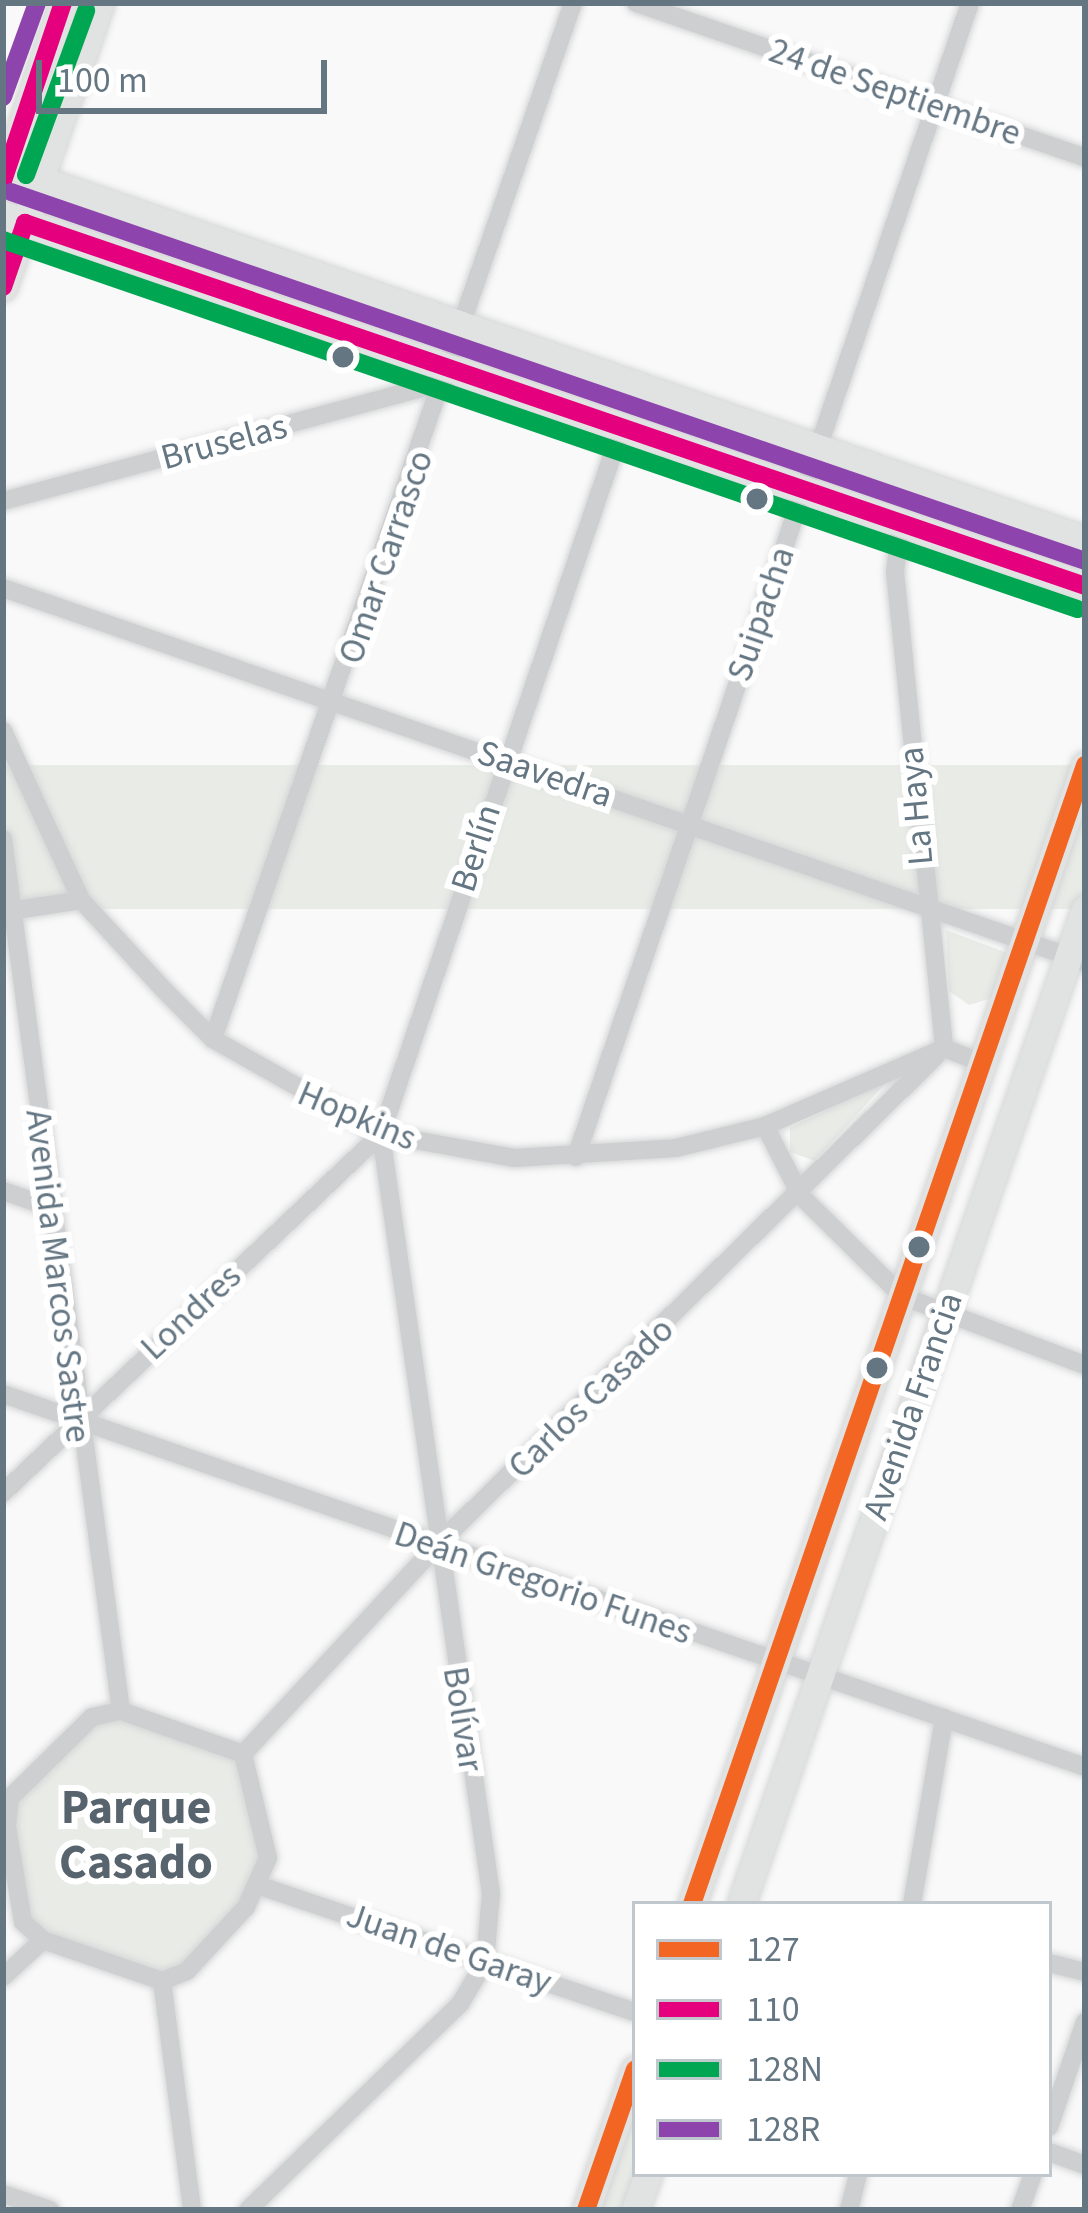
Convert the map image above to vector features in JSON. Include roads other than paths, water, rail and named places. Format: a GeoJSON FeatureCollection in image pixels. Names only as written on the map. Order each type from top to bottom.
{"type":"FeatureCollection","features":[{"type":"Feature","properties":{"kind":"main road"},"geometry":{"type":"LineString","coordinates":[[63,3],[4,172],[40,180],[1085,540]]}},
{"type":"Feature","properties":{"kind":"main road"},"geometry":{"type":"LineString","coordinates":[[3,287],[14,219],[40,180],[100,3]]}},
{"type":"Feature","properties":{"kind":"main road"},"geometry":{"type":"LineString","coordinates":[[14,219],[447,375],[622,427],[1085,586]]}},
{"type":"Feature","properties":{"kind":"main road","name":"Avenida Francia"},"geometry":{"type":"LineString","coordinates":[[693,1901],[1085,766]]}},
{"type":"Feature","properties":{"kind":"main road","name":"Avenida Francia"},"geometry":{"type":"LineString","coordinates":[[742,1901],[943,1317],[1077,959],[1085,909]]}},
{"type":"Feature","properties":{"kind":"main road"},"geometry":{"type":"LineString","coordinates":[[586,2210],[632,2078]]}},
{"type":"Feature","properties":{"kind":"main road"},"geometry":{"type":"LineString","coordinates":[[635,2210],[647,2177]]}},
{"type":"Feature","properties":{"kind":"street","name":"Omar Carrasco"},"geometry":{"type":"LineString","coordinates":[[213,1039],[337,702],[573,3]]}},
{"type":"Feature","properties":{"kind":"street","name":"24 de Septiembre"},"geometry":{"type":"LineString","coordinates":[[636,3],[1085,158]]}},
{"type":"Feature","properties":{"kind":"street","name":"Suipacha"},"geometry":{"type":"LineString","coordinates":[[576,1157],[970,3]]}},
{"type":"Feature","properties":{"kind":"street","name":"Bruselas"},"geometry":{"type":"LineString","coordinates":[[3,501],[447,375]]}},
{"type":"Feature","properties":{"kind":"street","name":"Berlín"},"geometry":{"type":"LineString","coordinates":[[381,1134],[622,427]]}},
{"type":"Feature","properties":{"kind":"street","name":"La Haya"},"geometry":{"type":"LineString","coordinates":[[901,523],[895,572],[924,904],[944,1048]]}},
{"type":"Feature","properties":{"kind":"street","name":"Saavedra"},"geometry":{"type":"LineString","coordinates":[[3,588],[1077,959]]}},
{"type":"Feature","properties":{"kind":"street","name":"Hopkins"},"geometry":{"type":"LineString","coordinates":[[3,731],[81,900],[213,1039],[381,1134],[514,1158],[576,1157],[765,1126],[944,1048]]}},
{"type":"Feature","properties":{"kind":"street","name":"Avenida Marcos Sastre"},"geometry":{"type":"LineString","coordinates":[[3,839],[7,911],[121,1711]]}},
{"type":"Feature","properties":{"kind":"street"},"geometry":{"type":"LineString","coordinates":[[7,911],[81,900]]}},
{"type":"Feature","properties":{"kind":"street"},"geometry":{"type":"LineString","coordinates":[[944,1048],[982,1063]]}},
{"type":"Feature","properties":{"kind":"street","name":"Carlos Casado"},"geometry":{"type":"LineString","coordinates":[[243,1754],[436,1546],[801,1196],[944,1048]]}},
{"type":"Feature","properties":{"kind":"street"},"geometry":{"type":"LineString","coordinates":[[765,1126],[801,1196],[902,1296],[943,1317],[1085,1365]]}},
{"type":"Feature","properties":{"kind":"street","name":"Londres"},"geometry":{"type":"LineString","coordinates":[[3,1492],[381,1134]]}},
{"type":"Feature","properties":{"kind":"street","name":"Bolívar"},"geometry":{"type":"LineString","coordinates":[[248,2210],[460,2004],[485,1961],[491,1894],[436,1546],[381,1134]]}},
{"type":"Feature","properties":{"kind":"street"},"geometry":{"type":"LineString","coordinates":[[3,1191],[49,1207]]}},
{"type":"Feature","properties":{"kind":"street","name":"Deán Gregorio Funes"},"geometry":{"type":"LineString","coordinates":[[3,1394],[775,1664],[820,1675],[1085,1767]]}},
{"type":"Feature","properties":{"kind":"street"},"geometry":{"type":"LineString","coordinates":[[121,1711],[243,1754],[268,1858],[263,1887],[187,1971],[162,1981],[43,1940],[23,1922],[7,1797],[92,1717],[121,1711]]}},
{"type":"Feature","properties":{"kind":"street"},"geometry":{"type":"LineString","coordinates":[[913,1901],[944,1718]]}},
{"type":"Feature","properties":{"kind":"street","name":"Juan de Garay"},"geometry":{"type":"LineString","coordinates":[[263,1887],[632,2011]]}},
{"type":"Feature","properties":{"kind":"street"},"geometry":{"type":"LineString","coordinates":[[3,1977],[43,1940]]}},
{"type":"Feature","properties":{"kind":"street"},"geometry":{"type":"LineString","coordinates":[[1052,1964],[1085,1972]]}},
{"type":"Feature","properties":{"kind":"street"},"geometry":{"type":"LineString","coordinates":[[162,1981],[192,2210]]}},
{"type":"Feature","properties":{"kind":"street"},"geometry":{"type":"LineString","coordinates":[[1052,2118],[1085,2022]]}},
{"type":"Feature","properties":{"kind":"street"},"geometry":{"type":"LineString","coordinates":[[1052,2153],[1085,2165]]}},
{"type":"Feature","properties":{"kind":"street"},"geometry":{"type":"LineString","coordinates":[[849,2210],[857,2177]]}},
{"type":"Feature","properties":{"kind":"street"},"geometry":{"type":"LineString","coordinates":[[1020,2210],[1032,2177]]}},
{"type":"Feature","properties":{"kind":"street"},"geometry":{"type":"LineString","coordinates":[[3,2194],[50,2210]]}},
{"type":"Feature","properties":{"kind":"district","name":"Parque Casado"},"geometry":{"type":"Point","coordinates":[136,1836]}}]}
